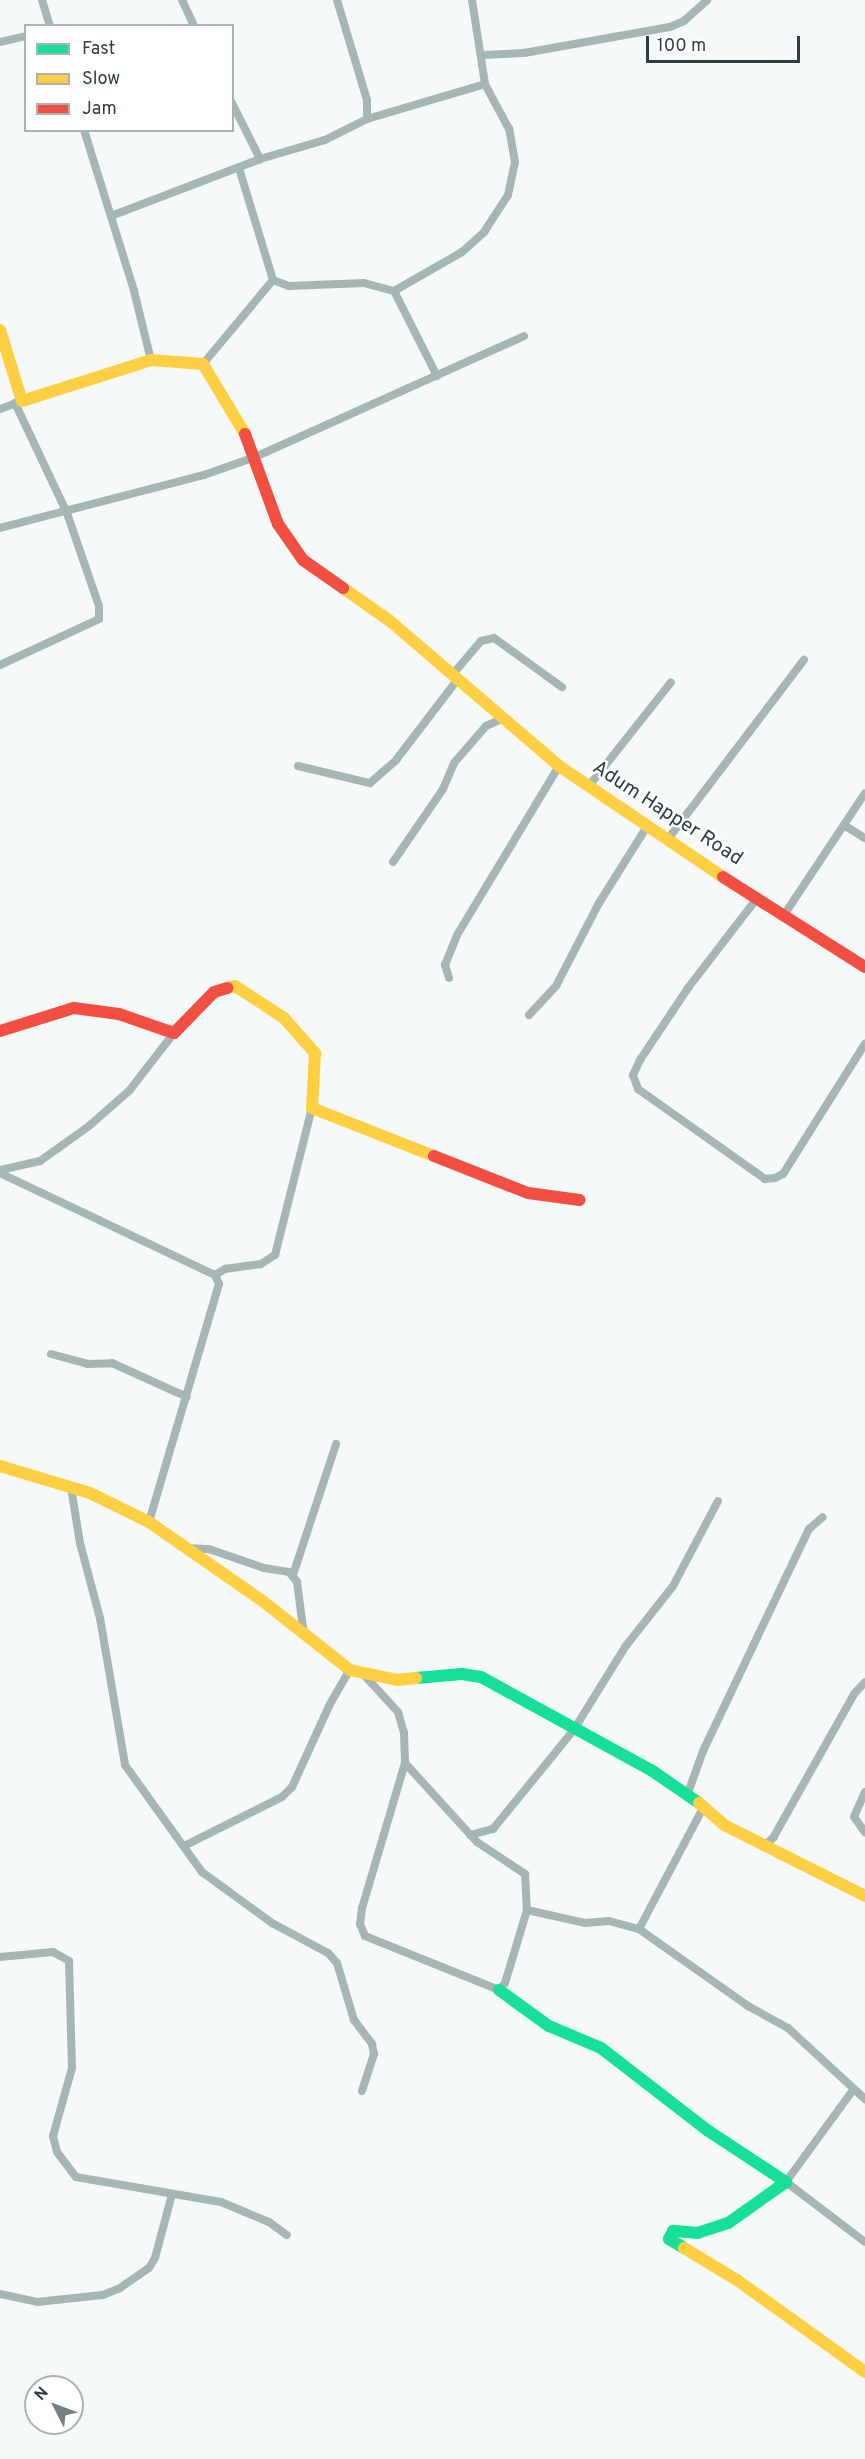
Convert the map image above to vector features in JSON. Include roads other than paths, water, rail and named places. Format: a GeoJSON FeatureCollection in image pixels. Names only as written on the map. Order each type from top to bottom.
{"type":"FeatureCollection","features":[{"type":"Feature","properties":{"kind":"street"},"geometry":{"type":"LineString","coordinates":[[42,0],[49,24]]}},
{"type":"Feature","properties":{"kind":"street"},"geometry":{"type":"LineString","coordinates":[[182,0],[193,24]]}},
{"type":"Feature","properties":{"kind":"street"},"geometry":{"type":"LineString","coordinates":[[337,0],[367,100],[367,119]]}},
{"type":"Feature","properties":{"kind":"street"},"geometry":{"type":"LineString","coordinates":[[273,280],[289,286],[364,283],[394,291],[462,252],[484,232],[508,195],[515,162],[509,129],[485,84],[483,55],[472,0]]}},
{"type":"Feature","properties":{"kind":"street"},"geometry":{"type":"LineString","coordinates":[[483,55],[524,53],[670,27],[684,21],[707,0]]}},
{"type":"Feature","properties":{"kind":"street"},"geometry":{"type":"LineString","coordinates":[[0,42],[24,36]]}},
{"type":"Feature","properties":{"kind":"street"},"geometry":{"type":"LineString","coordinates":[[111,216],[260,159],[325,140],[367,119],[485,84]]}},
{"type":"Feature","properties":{"kind":"street"},"geometry":{"type":"LineString","coordinates":[[234,107],[260,159]]}},
{"type":"Feature","properties":{"kind":"street"},"geometry":{"type":"LineString","coordinates":[[85,132],[111,216],[151,360]]}},
{"type":"Feature","properties":{"kind":"street"},"geometry":{"type":"LineString","coordinates":[[239,168],[273,280]]}},
{"type":"Feature","properties":{"kind":"street"},"geometry":{"type":"LineString","coordinates":[[0,409],[151,360],[203,364],[273,280]]}},
{"type":"Feature","properties":{"kind":"street"},"geometry":{"type":"LineString","coordinates":[[394,291],[437,376]]}},
{"type":"Feature","properties":{"kind":"street"},"geometry":{"type":"LineString","coordinates":[[0,330],[19,402],[67,513],[99,606],[99,619],[0,665]]}},
{"type":"Feature","properties":{"kind":"street"},"geometry":{"type":"LineString","coordinates":[[0,528],[67,513],[255,457],[524,336]]}},
{"type":"Feature","properties":{"kind":"street","name":"Adum Happer Road"},"geometry":{"type":"LineString","coordinates":[[203,364],[225,394],[255,457],[288,543],[303,560],[390,621],[559,766],[646,828],[668,839],[865,967]]}},
{"type":"Feature","properties":{"kind":"street"},"geometry":{"type":"LineString","coordinates":[[298,766],[370,783],[396,760],[481,641],[494,638],[562,687]]}},
{"type":"Feature","properties":{"kind":"street"},"geometry":{"type":"LineString","coordinates":[[668,839],[804,660]]}},
{"type":"Feature","properties":{"kind":"street"},"geometry":{"type":"LineString","coordinates":[[589,786],[671,682]]}},
{"type":"Feature","properties":{"kind":"street"},"geometry":{"type":"LineString","coordinates":[[393,862],[446,783],[454,763],[486,726],[502,719]]}},
{"type":"Feature","properties":{"kind":"street"},"geometry":{"type":"LineString","coordinates":[[449,978],[445,965],[457,935],[559,766]]}},
{"type":"Feature","properties":{"kind":"street"},"geometry":{"type":"LineString","coordinates":[[784,915],[865,793]]}},
{"type":"Feature","properties":{"kind":"street"},"geometry":{"type":"LineString","coordinates":[[844,825],[865,838]]}},
{"type":"Feature","properties":{"kind":"street"},"geometry":{"type":"LineString","coordinates":[[529,1015],[555,986],[589,920],[646,828]]}},
{"type":"Feature","properties":{"kind":"street"},"geometry":{"type":"LineString","coordinates":[[758,897],[688,988],[639,1060],[633,1075],[638,1089],[765,1179],[774,1179],[783,1174],[865,1044]]}},
{"type":"Feature","properties":{"kind":"street"},"geometry":{"type":"LineString","coordinates":[[0,1172],[40,1161],[89,1126],[129,1091],[174,1033],[214,992],[236,986],[284,1018],[315,1053],[312,1108],[275,1255],[261,1264],[225,1269],[215,1275]]}},
{"type":"Feature","properties":{"kind":"street"},"geometry":{"type":"LineString","coordinates":[[0,1031],[74,1008],[119,1014],[174,1033]]}},
{"type":"Feature","properties":{"kind":"street"},"geometry":{"type":"LineString","coordinates":[[312,1108],[528,1193],[580,1200]]}},
{"type":"Feature","properties":{"kind":"street"},"geometry":{"type":"LineString","coordinates":[[0,1172],[215,1275]]}},
{"type":"Feature","properties":{"kind":"street"},"geometry":{"type":"LineString","coordinates":[[149,1522],[219,1293],[215,1275]]}},
{"type":"Feature","properties":{"kind":"street"},"geometry":{"type":"LineString","coordinates":[[51,1354],[88,1364],[112,1363],[187,1397]]}},
{"type":"Feature","properties":{"kind":"street"},"geometry":{"type":"LineString","coordinates":[[304,1635],[293,1575],[336,1444]]}},
{"type":"Feature","properties":{"kind":"street"},"geometry":{"type":"LineString","coordinates":[[0,1466],[71,1487],[149,1522],[350,1670],[365,1676],[397,1680],[462,1674],[480,1677],[573,1731],[688,1793],[702,1810],[765,1845],[865,1895]]}},
{"type":"Feature","properties":{"kind":"street"},"geometry":{"type":"LineString","coordinates":[[71,1487],[80,1543],[100,1618],[125,1765],[139,1789],[186,1845],[208,1877],[272,1923],[328,1953],[337,1963],[354,2020],[372,2044],[374,2054],[362,2091]]}},
{"type":"Feature","properties":{"kind":"street"},"geometry":{"type":"LineString","coordinates":[[470,1835],[493,1829],[573,1731],[625,1647],[673,1586],[718,1501]]}},
{"type":"Feature","properties":{"kind":"street"},"geometry":{"type":"LineString","coordinates":[[688,1793],[704,1751],[809,1529],[823,1517]]}},
{"type":"Feature","properties":{"kind":"street"},"geometry":{"type":"LineString","coordinates":[[187,1548],[208,1549],[293,1575]]}},
{"type":"Feature","properties":{"kind":"street"},"geometry":{"type":"LineString","coordinates":[[186,1845],[282,1797],[292,1787],[330,1704],[350,1670]]}},
{"type":"Feature","properties":{"kind":"street"},"geometry":{"type":"LineString","coordinates":[[365,1676],[398,1712],[404,1733],[405,1763],[362,1908],[362,1932],[365,1936],[499,1990],[549,2026],[601,2048],[707,2130],[786,2182],[865,2242]]}},
{"type":"Feature","properties":{"kind":"street"},"geometry":{"type":"LineString","coordinates":[[765,1845],[773,1838],[854,1694],[865,1682]]}},
{"type":"Feature","properties":{"kind":"street"},"geometry":{"type":"LineString","coordinates":[[405,1763],[470,1835],[525,1874],[527,1910],[505,1983],[499,1990]]}},
{"type":"Feature","properties":{"kind":"street"},"geometry":{"type":"LineString","coordinates":[[865,1792],[854,1817],[865,1832]]}},
{"type":"Feature","properties":{"kind":"street"},"geometry":{"type":"LineString","coordinates":[[639,1929],[702,1810]]}},
{"type":"Feature","properties":{"kind":"street"},"geometry":{"type":"LineString","coordinates":[[527,1910],[585,1923],[609,1922],[639,1929],[748,2006],[780,2022],[853,2090],[865,2098]]}},
{"type":"Feature","properties":{"kind":"street"},"geometry":{"type":"LineString","coordinates":[[0,1957],[53,1952],[69,1960],[72,2068],[53,2136],[69,2170],[85,2180],[221,2202],[269,2222],[287,2235]]}},
{"type":"Feature","properties":{"kind":"street"},"geometry":{"type":"LineString","coordinates":[[853,2090],[826,2122],[786,2182],[728,2223],[698,2232],[674,2231],[669,2239],[737,2280],[865,2372]]}},
{"type":"Feature","properties":{"kind":"street"},"geometry":{"type":"LineString","coordinates":[[0,2294],[37,2302],[103,2295],[120,2288],[149,2268],[155,2258],[172,2194]]}}]}
